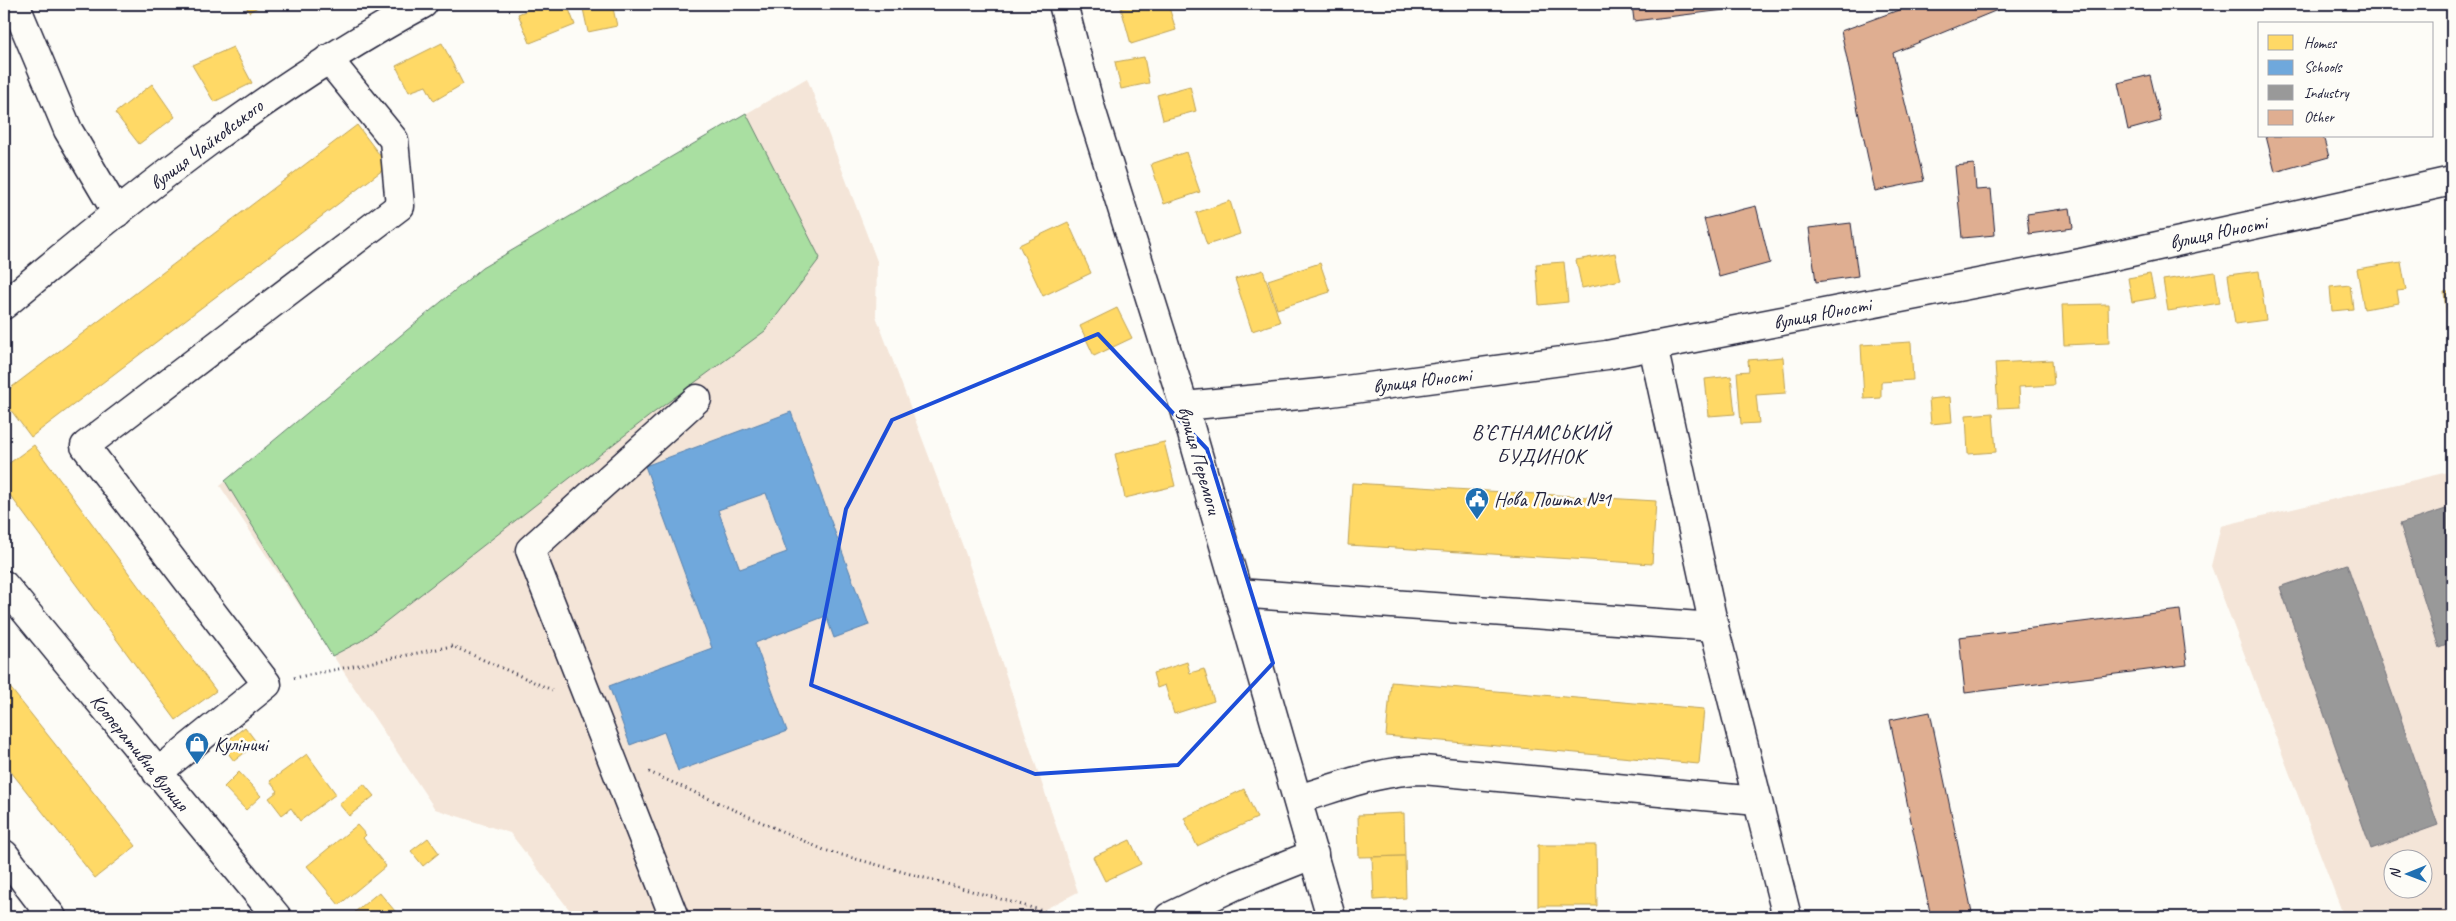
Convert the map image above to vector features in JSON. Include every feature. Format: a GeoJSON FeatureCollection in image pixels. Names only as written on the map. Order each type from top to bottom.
{"type":"FeatureCollection","features":[{"type":"Feature","properties":{"kind":"street"},"geometry":{"type":"LineString","coordinates":[[16,4],[68,130],[116,213]]}},
{"type":"Feature","properties":{"kind":"street","name":"вулиця Чайковського"},"geometry":{"type":"LineString","coordinates":[[4,305],[188,156],[328,59],[423,4]]}},
{"type":"Feature","properties":{"kind":"street","name":"вулиця Перемоги"},"geometry":{"type":"LineString","coordinates":[[1062,4],[1090,106],[1184,406],[1332,917]]}},
{"type":"Feature","properties":{"kind":"street"},"geometry":{"type":"LineString","coordinates":[[157,773],[267,684],[85,446],[400,206],[394,140],[328,59]]}},
{"type":"Feature","properties":{"kind":"street","name":"вулиця Юності"},"geometry":{"type":"LineString","coordinates":[[1184,406],[1332,392],[1515,369],[1653,346],[2080,263],[2452,181]]}},
{"type":"Feature","properties":{"kind":"street"},"geometry":{"type":"LineString","coordinates":[[1653,346],[1714,627],[1787,917]]}},
{"type":"Feature","properties":{"kind":"street"},"geometry":{"type":"LineString","coordinates":[[674,917],[530,550],[697,399]]}},
{"type":"Feature","properties":{"kind":"street","name":"Кооперативна вулиця"},"geometry":{"type":"LineString","coordinates":[[4,585],[277,917]]}},
{"type":"Feature","properties":{"kind":"street"},"geometry":{"type":"LineString","coordinates":[[1238,594],[1714,627]]}},
{"type":"Feature","properties":{"kind":"street"},"geometry":{"type":"LineString","coordinates":[[1298,799],[1402,770],[1423,770],[1757,801]]}},
{"type":"Feature","properties":{"kind":"street"},"geometry":{"type":"LineString","coordinates":[[4,854],[52,917]]}},
{"type":"Feature","properties":{"kind":"street"},"geometry":{"type":"LineString","coordinates":[[1169,917],[1234,886],[1314,854]]}},
{"type":"Feature","properties":{"kind":"path"},"geometry":{"type":"LineString","coordinates":[[267,684],[452,646],[550,688],[556,694]]}},
{"type":"Feature","properties":{"kind":"path"},"geometry":{"type":"LineString","coordinates":[[646,770],[824,850],[1065,917]]}},
{"type":"Feature","properties":{"kind":"highlighted area"},"geometry":{"type":"Polygon","coordinates":[[[1098,334],[1207,449],[1273,663],[1178,765],[1035,774],[811,685],[846,509],[892,420],[1098,334]]]}},
{"type":"Feature","properties":{"kind":"shaded area"},"geometry":{"type":"Polygon","coordinates":[[[807,78],[877,261],[876,316],[965,552],[1078,892],[1030,917],[575,917],[510,833],[435,809],[220,486],[482,268],[807,78]]]}},
{"type":"Feature","properties":{"kind":"shaded area"},"geometry":{"type":"Polygon","coordinates":[[[2452,471],[2452,917],[2344,917],[2211,566],[2221,526],[2452,471]]]}},
{"type":"Feature","properties":{"kind":"green space"},"geometry":{"type":"Polygon","coordinates":[[[746,113],[820,258],[765,331],[652,414],[361,641],[332,656],[225,481],[482,268],[746,113]]]}},
{"type":"Feature","properties":{"kind":"building: Homes"},"geometry":{"type":"Polygon","coordinates":[[[245,4],[263,4],[249,12],[245,4]]]}},
{"type":"Feature","properties":{"kind":"building: Homes"},"geometry":{"type":"Polygon","coordinates":[[[543,4],[567,4],[575,25],[530,43],[518,14],[543,4]]]}},
{"type":"Feature","properties":{"kind":"building: Homes"},"geometry":{"type":"Polygon","coordinates":[[[582,4],[612,4],[617,26],[588,32],[582,4]]]}},
{"type":"Feature","properties":{"kind":"building: Homes"},"geometry":{"type":"Polygon","coordinates":[[[1136,4],[1168,4],[1176,30],[1131,44],[1121,8],[1136,4]]]}},
{"type":"Feature","properties":{"kind":"building: Homes"},"geometry":{"type":"Polygon","coordinates":[[[442,43],[463,84],[434,101],[426,86],[409,92],[396,66],[442,43]]]}},
{"type":"Feature","properties":{"kind":"building: Homes"},"geometry":{"type":"Polygon","coordinates":[[[233,47],[252,83],[214,102],[192,65],[233,47]]]}},
{"type":"Feature","properties":{"kind":"building: Homes"},"geometry":{"type":"Polygon","coordinates":[[[1144,57],[1149,83],[1121,89],[1115,62],[1144,57]]]}},
{"type":"Feature","properties":{"kind":"building: Homes"},"geometry":{"type":"Polygon","coordinates":[[[152,84],[175,117],[139,144],[115,113],[152,84]]]}},
{"type":"Feature","properties":{"kind":"building: Homes"},"geometry":{"type":"Polygon","coordinates":[[[1190,86],[1196,111],[1163,120],[1157,95],[1190,86]]]}},
{"type":"Feature","properties":{"kind":"building: Homes"},"geometry":{"type":"Polygon","coordinates":[[[357,125],[388,166],[31,437],[4,401],[4,393],[357,125]]]}},
{"type":"Feature","properties":{"kind":"building: Homes"},"geometry":{"type":"Polygon","coordinates":[[[1186,152],[1200,192],[1164,204],[1151,164],[1186,152]]]}},
{"type":"Feature","properties":{"kind":"building: Homes"},"geometry":{"type":"Polygon","coordinates":[[[1230,201],[1240,234],[1207,245],[1196,213],[1230,201]]]}},
{"type":"Feature","properties":{"kind":"building: Homes"},"geometry":{"type":"Polygon","coordinates":[[[1068,222],[1091,273],[1043,296],[1019,245],[1068,222]]]}},
{"type":"Feature","properties":{"kind":"building: Homes"},"geometry":{"type":"Polygon","coordinates":[[[1615,253],[1621,280],[1582,288],[1576,260],[1615,253]]]}},
{"type":"Feature","properties":{"kind":"building: Homes"},"geometry":{"type":"Polygon","coordinates":[[[1564,262],[1568,302],[1539,305],[1536,264],[1564,262]]]}},
{"type":"Feature","properties":{"kind":"building: Homes"},"geometry":{"type":"Polygon","coordinates":[[[2401,262],[2406,290],[2397,291],[2399,303],[2364,309],[2357,269],[2401,262]]]}},
{"type":"Feature","properties":{"kind":"building: Homes"},"geometry":{"type":"Polygon","coordinates":[[[1320,263],[1330,292],[1277,309],[1268,280],[1320,263]]]}},
{"type":"Feature","properties":{"kind":"building: Homes"},"geometry":{"type":"Polygon","coordinates":[[[1263,270],[1280,322],[1252,331],[1235,279],[1263,270]]]}},
{"type":"Feature","properties":{"kind":"building: Homes"},"geometry":{"type":"Polygon","coordinates":[[[2259,271],[2266,320],[2235,324],[2228,275],[2259,271]]]}},
{"type":"Feature","properties":{"kind":"building: Homes"},"geometry":{"type":"Polygon","coordinates":[[[2215,272],[2220,303],[2168,311],[2163,280],[2215,272]]]}},
{"type":"Feature","properties":{"kind":"building: Homes"},"geometry":{"type":"Polygon","coordinates":[[[2150,274],[2155,298],[2132,302],[2128,278],[2150,274]]]}},
{"type":"Feature","properties":{"kind":"building: Homes"},"geometry":{"type":"Polygon","coordinates":[[[2350,285],[2353,309],[2332,311],[2330,287],[2350,285]]]}},
{"type":"Feature","properties":{"kind":"building: Homes"},"geometry":{"type":"Polygon","coordinates":[[[2444,292],[2452,292],[2452,318],[2447,319],[2444,292]]]}},
{"type":"Feature","properties":{"kind":"building: Homes"},"geometry":{"type":"Polygon","coordinates":[[[2108,304],[2109,343],[2064,345],[2062,305],[2108,304]]]}},
{"type":"Feature","properties":{"kind":"building: Homes"},"geometry":{"type":"Polygon","coordinates":[[[1117,308],[1132,338],[1094,356],[1080,326],[1117,308]]]}},
{"type":"Feature","properties":{"kind":"building: Homes"},"geometry":{"type":"Polygon","coordinates":[[[1911,342],[1913,380],[1881,382],[1881,398],[1864,399],[1861,345],[1911,342]]]}},
{"type":"Feature","properties":{"kind":"building: Homes"},"geometry":{"type":"Polygon","coordinates":[[[1783,357],[1786,393],[1756,395],[1759,423],[1741,424],[1737,372],[1749,371],[1748,360],[1783,357]]]}},
{"type":"Feature","properties":{"kind":"building: Homes"},"geometry":{"type":"Polygon","coordinates":[[[2052,360],[2054,385],[2019,387],[2020,407],[1998,408],[1995,363],[2052,360]]]}},
{"type":"Feature","properties":{"kind":"building: Homes"},"geometry":{"type":"Polygon","coordinates":[[[1731,376],[1735,414],[1709,416],[1705,379],[1731,376]]]}},
{"type":"Feature","properties":{"kind":"building: Homes"},"geometry":{"type":"Polygon","coordinates":[[[1950,397],[1952,422],[1931,424],[1929,399],[1950,397]]]}},
{"type":"Feature","properties":{"kind":"building: Homes"},"geometry":{"type":"Polygon","coordinates":[[[1993,413],[1996,452],[1968,454],[1966,415],[1993,413]]]}},
{"type":"Feature","properties":{"kind":"building: Homes"},"geometry":{"type":"Polygon","coordinates":[[[1164,442],[1175,486],[1125,498],[1115,454],[1164,442]]]}},
{"type":"Feature","properties":{"kind":"building: Homes"},"geometry":{"type":"Polygon","coordinates":[[[34,445],[216,691],[176,720],[4,487],[4,467],[34,445]]]}},
{"type":"Feature","properties":{"kind":"building: Homes"},"geometry":{"type":"Polygon","coordinates":[[[1352,483],[1656,501],[1652,564],[1348,545],[1352,483]]]}},
{"type":"Feature","properties":{"kind":"building: Homes"},"geometry":{"type":"Polygon","coordinates":[[[1187,662],[1190,673],[1204,669],[1214,701],[1174,714],[1165,685],[1157,688],[1153,673],[1187,662]]]}},
{"type":"Feature","properties":{"kind":"building: Homes"},"geometry":{"type":"Polygon","coordinates":[[[4,680],[136,846],[95,878],[4,763],[4,680]]]}},
{"type":"Feature","properties":{"kind":"building: Homes"},"geometry":{"type":"Polygon","coordinates":[[[1391,682],[1704,709],[1699,764],[1386,736],[1391,682]]]}},
{"type":"Feature","properties":{"kind":"building: Homes"},"geometry":{"type":"Polygon","coordinates":[[[245,727],[257,743],[234,761],[222,745],[245,727]]]}},
{"type":"Feature","properties":{"kind":"building: Homes"},"geometry":{"type":"Polygon","coordinates":[[[307,754],[336,794],[300,821],[291,808],[282,815],[269,798],[278,791],[270,781],[307,754]]]}},
{"type":"Feature","properties":{"kind":"building: Homes"},"geometry":{"type":"Polygon","coordinates":[[[239,772],[261,796],[246,810],[224,787],[239,772]]]}},
{"type":"Feature","properties":{"kind":"building: Homes"},"geometry":{"type":"Polygon","coordinates":[[[364,784],[374,796],[349,816],[339,804],[364,784]]]}},
{"type":"Feature","properties":{"kind":"building: Homes"},"geometry":{"type":"Polygon","coordinates":[[[1244,789],[1257,818],[1197,846],[1184,818],[1244,789]]]}},
{"type":"Feature","properties":{"kind":"building: Homes"},"geometry":{"type":"Polygon","coordinates":[[[1404,813],[1405,856],[1359,857],[1358,815],[1404,813]]]}},
{"type":"Feature","properties":{"kind":"building: Homes"},"geometry":{"type":"Polygon","coordinates":[[[357,825],[366,835],[363,838],[386,866],[339,905],[307,866],[357,825]]]}},
{"type":"Feature","properties":{"kind":"building: Homes"},"geometry":{"type":"Polygon","coordinates":[[[428,838],[439,853],[423,866],[411,851],[428,838]]]}},
{"type":"Feature","properties":{"kind":"building: Homes"},"geometry":{"type":"Polygon","coordinates":[[[1130,840],[1141,864],[1105,881],[1093,857],[1130,840]]]}},
{"type":"Feature","properties":{"kind":"building: Homes"},"geometry":{"type":"Polygon","coordinates":[[[1538,845],[1596,845],[1597,906],[1538,906],[1538,845]]]}},
{"type":"Feature","properties":{"kind":"building: Homes"},"geometry":{"type":"Polygon","coordinates":[[[1405,856],[1406,898],[1374,900],[1372,857],[1405,856]]]}},
{"type":"Feature","properties":{"kind":"building: Homes"},"geometry":{"type":"Polygon","coordinates":[[[379,892],[400,917],[359,917],[355,912],[379,892]]]}},
{"type":"Feature","properties":{"kind":"building: Homes"},"geometry":{"type":"Polygon","coordinates":[[[1399,915],[1399,917],[1371,917],[1371,916],[1399,915]]]}},
{"type":"Feature","properties":{"kind":"building: Schools"},"geometry":{"type":"Polygon","coordinates":[[[791,412],[869,625],[834,638],[826,616],[755,643],[787,731],[678,771],[664,732],[630,745],[609,686],[712,648],[645,466],[791,412]],[[766,493],[718,510],[740,569],[787,552],[766,493]]]}},
{"type":"Feature","properties":{"kind":"building: Industry"},"geometry":{"type":"Polygon","coordinates":[[[2452,507],[2452,643],[2439,648],[2400,524],[2452,507]]]}},
{"type":"Feature","properties":{"kind":"building: Industry"},"geometry":{"type":"Polygon","coordinates":[[[2347,564],[2438,825],[2371,849],[2280,587],[2347,564]]]}},
{"type":"Feature","properties":{"kind":"building: Other"},"geometry":{"type":"Polygon","coordinates":[[[1632,4],[1748,4],[1749,7],[1634,21],[1632,4]]]}},
{"type":"Feature","properties":{"kind":"building: Other"},"geometry":{"type":"Polygon","coordinates":[[[1915,4],[2012,4],[1893,53],[1924,181],[1875,191],[1841,31],[1915,4]]]}},
{"type":"Feature","properties":{"kind":"building: Other"},"geometry":{"type":"Polygon","coordinates":[[[2150,75],[2161,121],[2128,130],[2118,83],[2150,75]]]}},
{"type":"Feature","properties":{"kind":"building: Other"},"geometry":{"type":"Polygon","coordinates":[[[2266,138],[2324,138],[2329,157],[2275,172],[2266,138]]]}},
{"type":"Feature","properties":{"kind":"building: Other"},"geometry":{"type":"Polygon","coordinates":[[[1974,164],[1976,190],[1991,189],[1995,235],[1962,238],[1955,166],[1974,164]]]}},
{"type":"Feature","properties":{"kind":"building: Other"},"geometry":{"type":"Polygon","coordinates":[[[1756,206],[1770,263],[1719,277],[1704,219],[1756,206]]]}},
{"type":"Feature","properties":{"kind":"building: Other"},"geometry":{"type":"Polygon","coordinates":[[[2070,208],[2073,228],[2029,234],[2027,214],[2070,208]]]}},
{"type":"Feature","properties":{"kind":"building: Other"},"geometry":{"type":"Polygon","coordinates":[[[1851,223],[1858,276],[1816,282],[1809,228],[1851,223]]]}},
{"type":"Feature","properties":{"kind":"building: Other"},"geometry":{"type":"Polygon","coordinates":[[[2180,610],[2187,665],[1965,693],[1959,637],[2180,610]]]}},
{"type":"Feature","properties":{"kind":"building: Other"},"geometry":{"type":"Polygon","coordinates":[[[1930,712],[1973,917],[1931,917],[1890,720],[1930,712]]]}},
{"type":"Feature","properties":{"kind":"place","name":"Нова Пошта №1"},"geometry":{"type":"Point","coordinates":[1477,520]}},
{"type":"Feature","properties":{"kind":"place","name":"Куліничі"},"geometry":{"type":"Point","coordinates":[197,765]}},
{"type":"Feature","properties":{"kind":"district","name":"В’ЄТНАМСЬКИЙ БУДИНОК"},"geometry":{"type":"Point","coordinates":[1541,444]}}]}
